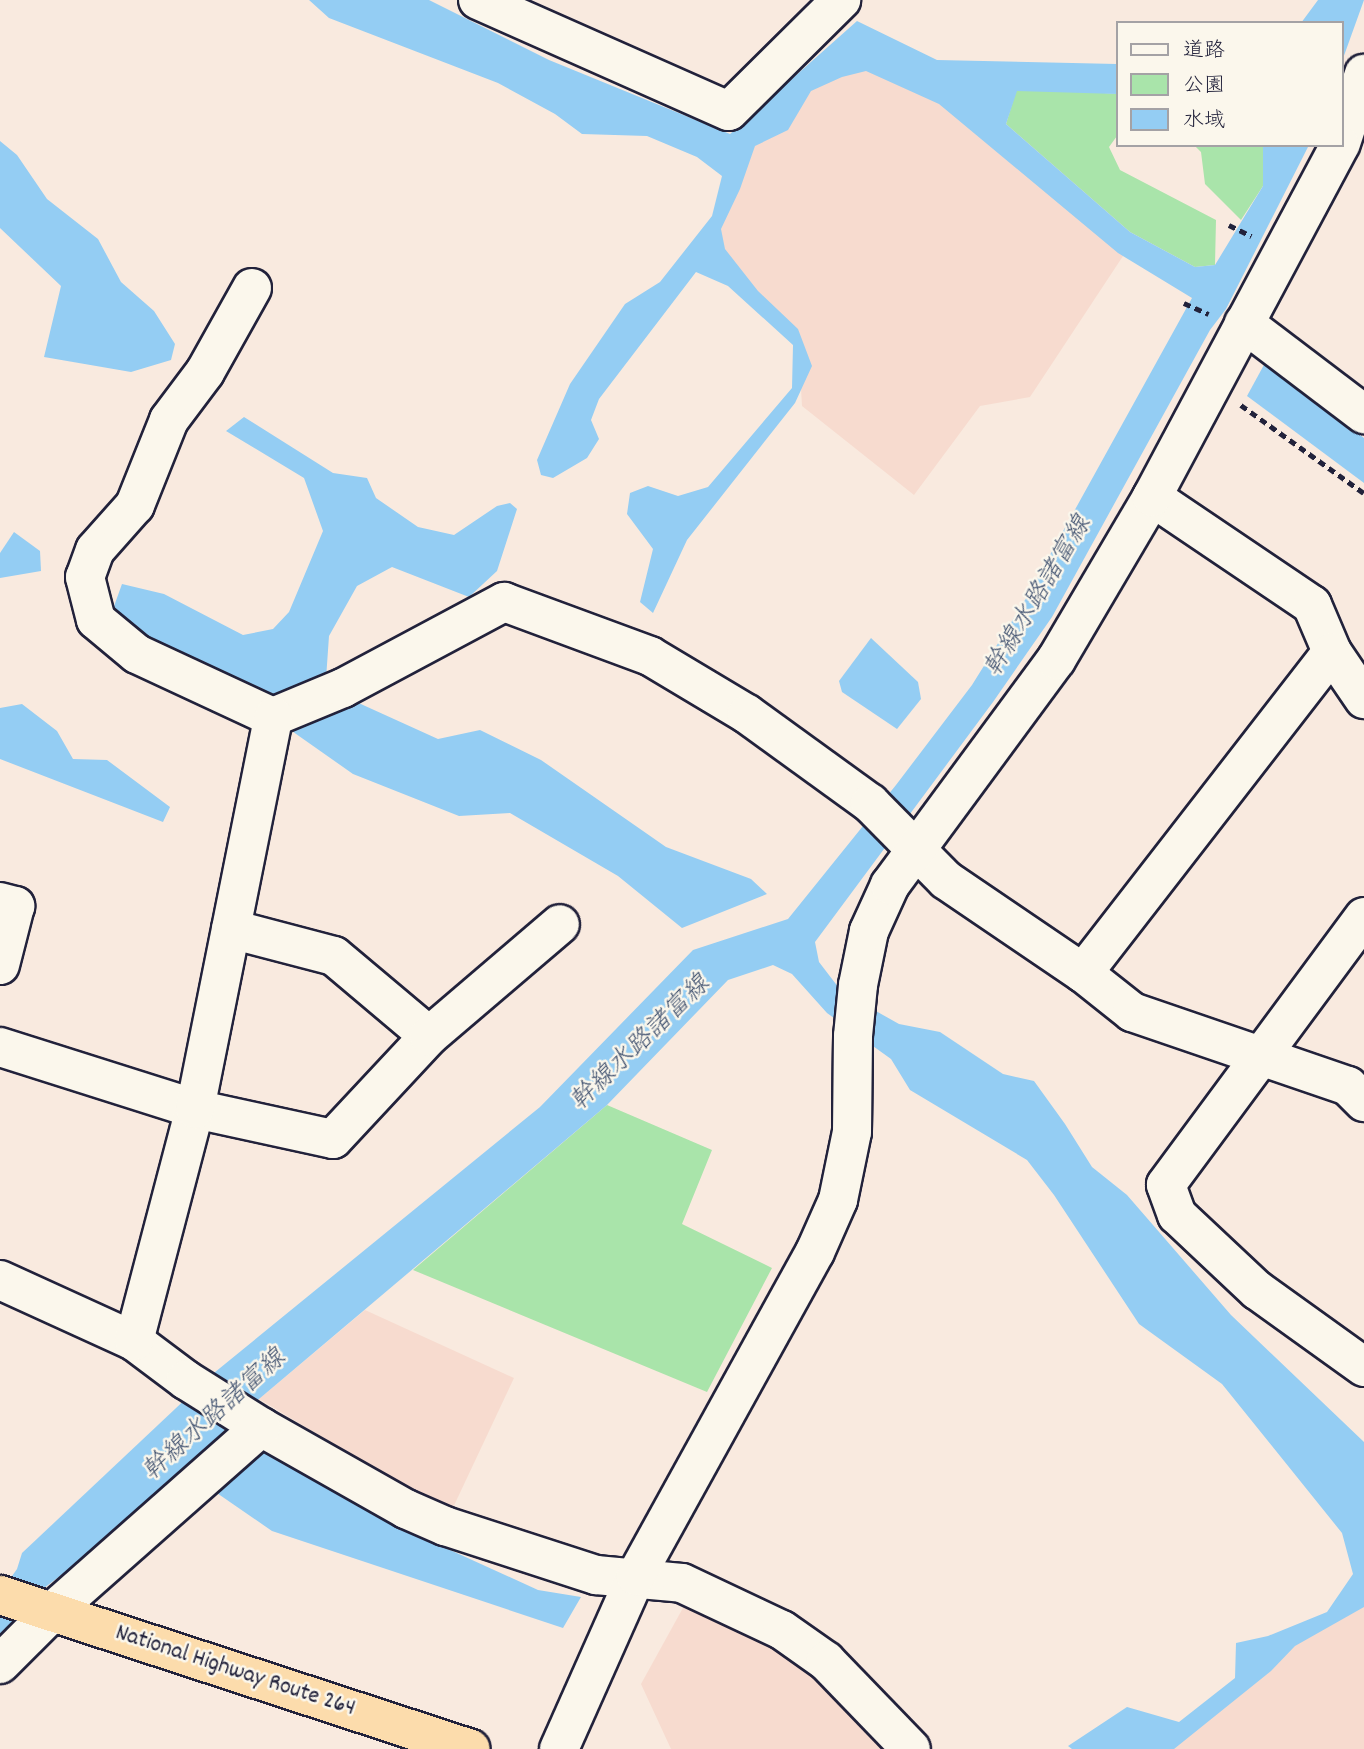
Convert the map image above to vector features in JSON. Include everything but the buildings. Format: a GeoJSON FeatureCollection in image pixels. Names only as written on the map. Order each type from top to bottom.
{"type":"FeatureCollection","features":[{"type":"Feature","properties":{"kind":"highway","name":"National Highway Route 264"},"geometry":{"type":"LineString","coordinates":[[0,1595],[470,1749]]}},
{"type":"Feature","properties":{"kind":"street"},"geometry":{"type":"LineString","coordinates":[[478,0],[729,111],[841,0]]}},
{"type":"Feature","properties":{"kind":"street"},"geometry":{"type":"LineString","coordinates":[[1343,138],[1364,74]]}},
{"type":"Feature","properties":{"kind":"street"},"geometry":{"type":"LineString","coordinates":[[559,1749],[636,1576],[815,1252],[838,1200],[852,1132],[853,1036],[858,985],[869,931],[890,885],[1056,660],[1152,497],[1339,147]]}},
{"type":"Feature","properties":{"kind":"street"},"geometry":{"type":"LineString","coordinates":[[252,288],[205,372],[169,420],[135,505],[95,550],[85,577],[96,620],[137,654],[273,717],[343,688],[504,602],[650,656],[747,714],[870,803],[946,880],[1083,973],[1132,1012],[1191,1030],[1258,1058],[1348,1086],[1364,1102]]}},
{"type":"Feature","properties":{"kind":"street"},"geometry":{"type":"LineString","coordinates":[[1244,323],[1364,414]]}},
{"type":"Feature","properties":{"kind":"street"},"geometry":{"type":"LineString","coordinates":[[1152,497],[1312,605],[1332,652],[1364,699]]}},
{"type":"Feature","properties":{"kind":"street"},"geometry":{"type":"LineString","coordinates":[[1083,973],[1332,652]]}},
{"type":"Feature","properties":{"kind":"street"},"geometry":{"type":"LineString","coordinates":[[134,1341],[195,1109],[273,717]]}},
{"type":"Feature","properties":{"kind":"street"},"geometry":{"type":"LineString","coordinates":[[0,902],[15,906],[0,965]]}},
{"type":"Feature","properties":{"kind":"street"},"geometry":{"type":"LineString","coordinates":[[1364,917],[1166,1185],[1177,1215],[1247,1281],[1313,1333],[1364,1367]]}},
{"type":"Feature","properties":{"kind":"street"},"geometry":{"type":"LineString","coordinates":[[0,1047],[195,1109],[333,1139],[429,1036],[560,924]]}},
{"type":"Feature","properties":{"kind":"street"},"geometry":{"type":"LineString","coordinates":[[231,929],[334,956],[429,1036]]}},
{"type":"Feature","properties":{"kind":"street"},"geometry":{"type":"LineString","coordinates":[[0,1280],[134,1341],[186,1380],[261,1427],[406,1510],[445,1527],[596,1574],[636,1576],[682,1583],[782,1630],[826,1661],[911,1749]]}},
{"type":"Feature","properties":{"kind":"street"},"geometry":{"type":"LineString","coordinates":[[0,1664],[52,1612],[261,1427]]}},
{"type":"Feature","properties":{"kind":"path"},"geometry":{"type":"LineString","coordinates":[[1212,384],[1364,493]]}},
{"type":"Feature","properties":{"kind":"shaded area"},"geometry":{"type":"Polygon","coordinates":[[[843,56],[937,91],[1125,253],[1030,397],[980,406],[914,495],[802,406],[798,336],[710,246],[734,163],[843,56]]]}},
{"type":"Feature","properties":{"kind":"shaded area"},"geometry":{"type":"Polygon","coordinates":[[[365,1310],[514,1378],[450,1514],[259,1399],[365,1310]]]}},
{"type":"Feature","properties":{"kind":"shaded area"},"geometry":{"type":"Polygon","coordinates":[[[1358,1593],[1364,1600],[1364,1749],[1162,1749],[1358,1593]]]}},
{"type":"Feature","properties":{"kind":"shaded area"},"geometry":{"type":"Polygon","coordinates":[[[689,1597],[815,1665],[906,1749],[671,1749],[641,1684],[689,1597]]]}},
{"type":"Feature","properties":{"kind":"green space"},"geometry":{"type":"Polygon","coordinates":[[[1065,90],[1116,94],[1116,137],[1109,147],[1120,170],[1216,220],[1215,265],[1195,267],[1130,232],[1006,124],[1016,91],[1065,90]]]}},
{"type":"Feature","properties":{"kind":"green space"},"geometry":{"type":"Polygon","coordinates":[[[1196,147],[1263,147],[1263,186],[1241,220],[1205,184],[1201,152],[1196,147]]]}},
{"type":"Feature","properties":{"kind":"green space"},"geometry":{"type":"Polygon","coordinates":[[[607,1105],[712,1150],[682,1224],[772,1268],[707,1392],[413,1270],[607,1105]]]}},
{"type":"Feature","properties":{"kind":"water","name":"幹線水路諸富線"},"geometry":{"type":"Polygon","coordinates":[[[309,0],[429,0],[549,60],[730,134],[857,21],[937,60],[1116,64],[1116,94],[1017,91],[1006,124],[1130,232],[1195,267],[1215,265],[1263,186],[1263,147],[1308,147],[1226,309],[1210,330],[1052,617],[993,702],[815,942],[819,962],[842,992],[899,1024],[940,1032],[1003,1074],[1034,1081],[1092,1167],[1127,1195],[1231,1315],[1364,1442],[1364,1607],[1295,1646],[1271,1671],[1174,1749],[1072,1749],[1068,1746],[1127,1707],[1179,1722],[1235,1678],[1236,1643],[1268,1636],[1327,1612],[1353,1574],[1342,1533],[1222,1384],[1139,1324],[1054,1195],[1027,1160],[910,1090],[891,1059],[827,1013],[792,974],[773,965],[728,980],[607,1105],[259,1399],[88,1555],[44,1588],[0,1644],[0,1593],[17,1569],[22,1553],[209,1377],[540,1107],[693,950],[788,919],[972,685],[1025,600],[1192,298],[1118,253],[939,104],[866,71],[842,77],[811,91],[788,130],[755,146],[740,189],[721,229],[725,249],[758,291],[798,329],[812,366],[795,403],[687,540],[653,613],[640,602],[653,549],[627,514],[630,493],[648,486],[678,496],[708,487],[792,388],[793,345],[728,286],[696,272],[599,399],[591,420],[599,439],[587,458],[553,478],[541,475],[537,460],[570,384],[625,304],[660,282],[712,216],[722,176],[697,157],[647,136],[582,134],[555,114],[498,83],[329,18],[309,0]]]}},
{"type":"Feature","properties":{"kind":"water"},"geometry":{"type":"Polygon","coordinates":[[[1318,0],[1364,0],[1343,58],[1343,21],[1302,21],[1318,0]]]}},
{"type":"Feature","properties":{"kind":"water"},"geometry":{"type":"Polygon","coordinates":[[[0,141],[17,155],[47,199],[98,239],[121,282],[154,311],[175,344],[171,360],[131,372],[44,357],[61,286],[0,228],[0,141]]]}},
{"type":"Feature","properties":{"kind":"water"},"geometry":{"type":"Polygon","coordinates":[[[1265,363],[1364,438],[1364,483],[1247,396],[1265,363]]]}},
{"type":"Feature","properties":{"kind":"water"},"geometry":{"type":"Polygon","coordinates":[[[244,417],[333,473],[367,478],[376,498],[418,527],[454,535],[497,506],[510,503],[517,509],[497,571],[469,597],[392,567],[357,586],[329,636],[326,679],[352,700],[438,739],[480,730],[541,760],[666,847],[751,879],[767,894],[682,928],[618,876],[510,813],[459,816],[353,774],[289,729],[161,651],[113,609],[122,584],[164,594],[243,635],[273,629],[289,612],[323,531],[304,478],[226,431],[244,417]]]}},
{"type":"Feature","properties":{"kind":"water"},"geometry":{"type":"Polygon","coordinates":[[[14,532],[40,551],[41,571],[0,578],[0,553],[14,532]]]}},
{"type":"Feature","properties":{"kind":"water"},"geometry":{"type":"Polygon","coordinates":[[[871,638],[918,682],[921,699],[897,729],[842,692],[839,681],[871,638]]]}},
{"type":"Feature","properties":{"kind":"water"},"geometry":{"type":"Polygon","coordinates":[[[22,704],[57,731],[73,759],[107,760],[170,807],[163,822],[0,759],[0,708],[22,704]]]}},
{"type":"Feature","properties":{"kind":"water"},"geometry":{"type":"Polygon","coordinates":[[[268,1449],[347,1494],[371,1514],[538,1590],[581,1597],[563,1628],[272,1531],[214,1491],[238,1468],[268,1449]]]}}]}
